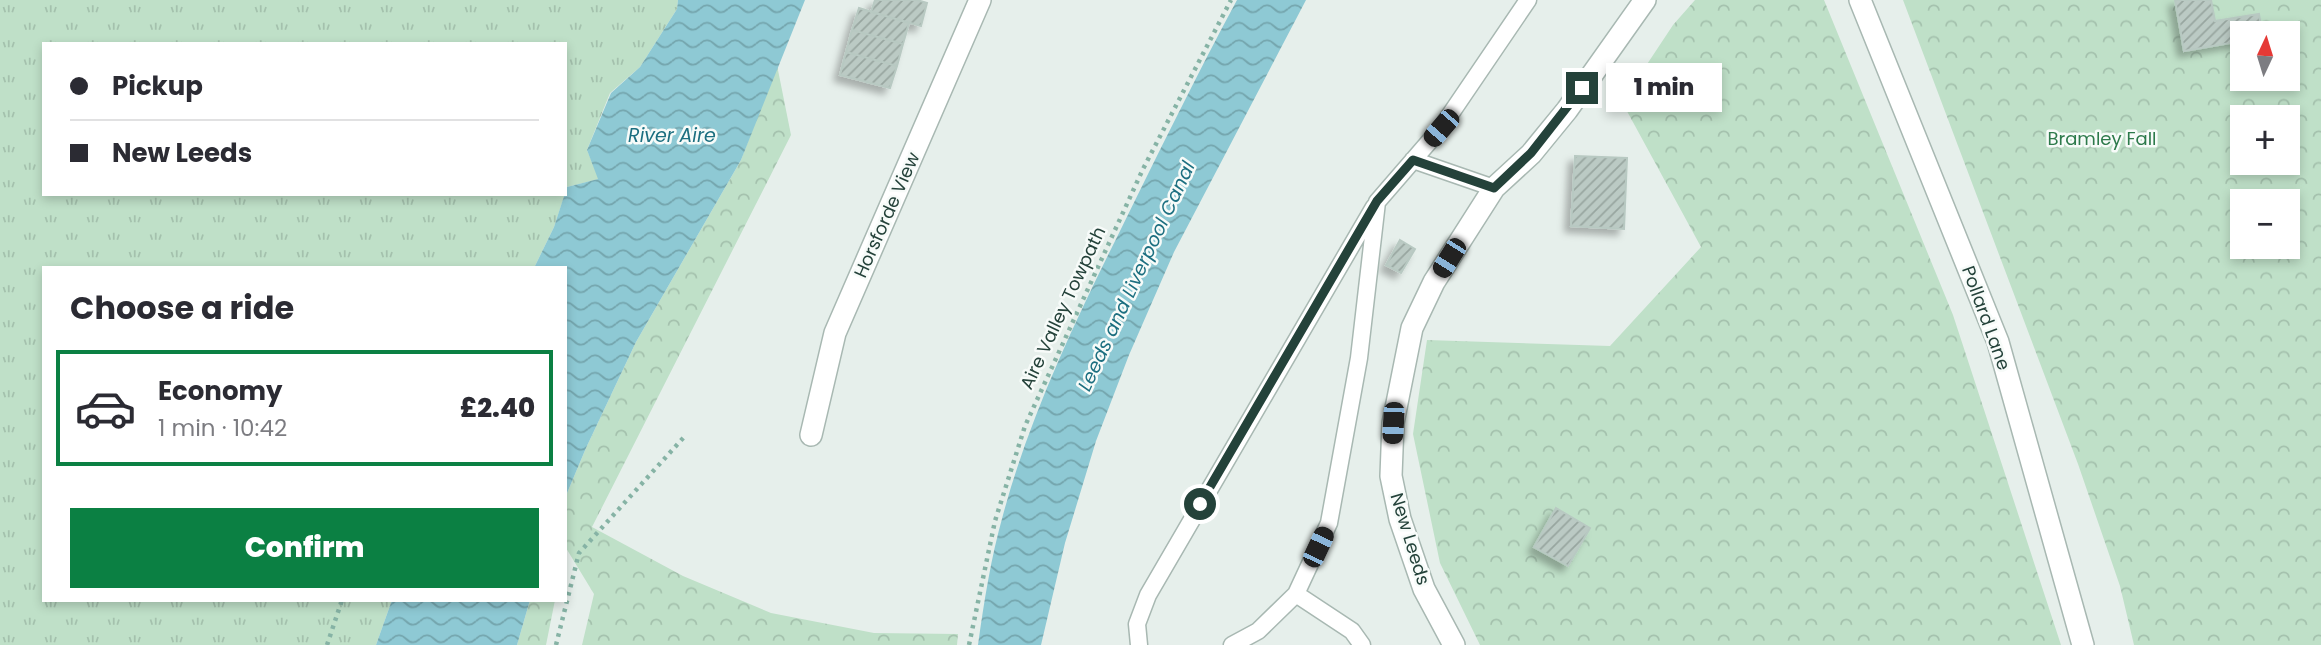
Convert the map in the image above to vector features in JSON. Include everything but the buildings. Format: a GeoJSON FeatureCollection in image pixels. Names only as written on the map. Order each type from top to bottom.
{"type":"FeatureCollection","features":[{"type":"Feature","properties":{"kind":"street","name":"Horsforde View"},"geometry":{"type":"LineString","coordinates":[[811,435],[835,332],[980,0]]}},
{"type":"Feature","properties":{"kind":"street","name":"New Leeds"},"geometry":{"type":"LineString","coordinates":[[1454,645],[1424,589],[1399,519],[1391,476],[1393,423],[1412,328],[1434,282],[1494,188],[1531,153],[1567,110],[1645,0]]}},
{"type":"Feature","properties":{"kind":"street","name":"Pollard Lane"},"geometry":{"type":"LineString","coordinates":[[1860,0],[1998,342],[2083,645]]}},
{"type":"Feature","properties":{"kind":"lane"},"geometry":{"type":"LineString","coordinates":[[1139,645],[1137,624],[1147,595],[1377,201],[1441,128],[1528,0]]}},
{"type":"Feature","properties":{"kind":"lane"},"geometry":{"type":"LineString","coordinates":[[1413,160],[1494,188]]}},
{"type":"Feature","properties":{"kind":"lane"},"geometry":{"type":"LineString","coordinates":[[1232,645],[1258,631],[1296,594],[1329,523],[1359,358],[1377,201]]}},
{"type":"Feature","properties":{"kind":"lane"},"geometry":{"type":"LineString","coordinates":[[1296,594],[1352,631],[1362,645]]}},
{"type":"Feature","properties":{"kind":"path","name":"Aire Valley Towpath"},"geometry":{"type":"LineString","coordinates":[[969,645],[995,521],[1025,426],[1143,169],[1231,0]]}},
{"type":"Feature","properties":{"kind":"path"},"geometry":{"type":"LineString","coordinates":[[567,601],[579,553],[685,436]]}},
{"type":"Feature","properties":{"kind":"path"},"geometry":{"type":"LineString","coordinates":[[327,645],[341,602]]}},
{"type":"Feature","properties":{"kind":"path"},"geometry":{"type":"LineString","coordinates":[[556,645],[567,602]]}},
{"type":"Feature","properties":{"kind":"green space"},"geometry":{"type":"Polygon","coordinates":[[[0,0],[678,0],[677,9],[640,67],[610,93],[587,150],[599,179],[567,187],[567,42],[42,42],[42,196],[564,196],[554,227],[535,266],[42,266],[42,602],[391,602],[376,645],[0,645],[0,0]]]}},
{"type":"Feature","properties":{"kind":"green space"},"geometry":{"type":"Polygon","coordinates":[[[1695,0],[1824,0],[1953,315],[2061,645],[1480,645],[1440,563],[1413,434],[1427,340],[1610,346],[1701,247],[1622,102],[1673,25],[1695,0]]]}},
{"type":"Feature","properties":{"kind":"green space","name":"Bramley Fall"},"geometry":{"type":"Polygon","coordinates":[[[1903,0],[2321,0],[2321,645],[2134,645],[2120,586],[2078,464],[1903,0]]]}},
{"type":"Feature","properties":{"kind":"green space"},"geometry":{"type":"Polygon","coordinates":[[[777,65],[791,135],[592,527],[683,576],[771,613],[874,633],[958,634],[957,645],[582,645],[594,594],[567,550],[567,493],[636,342],[741,160],[777,65]]]}},
{"type":"Feature","properties":{"kind":"green space"},"geometry":{"type":"Polygon","coordinates":[[[529,602],[555,602],[546,645],[517,645],[529,602]]]}},
{"type":"Feature","properties":{"kind":"water","name":"River Aire"},"geometry":{"type":"Polygon","coordinates":[[[678,0],[805,0],[741,160],[636,342],[567,493],[567,266],[535,266],[554,227],[564,196],[567,196],[567,187],[598,179],[587,150],[611,93],[640,67],[677,9],[678,0]]]}},
{"type":"Feature","properties":{"kind":"water","name":"Leeds and Liverpool Canal"},"geometry":{"type":"Polygon","coordinates":[[[1237,0],[1306,0],[1174,252],[1129,355],[1096,441],[1065,543],[1041,645],[978,645],[999,531],[1040,406],[1103,265],[1237,0]]]}},
{"type":"Feature","properties":{"kind":"water"},"geometry":{"type":"Polygon","coordinates":[[[391,602],[529,602],[517,645],[376,645],[391,602]]]}},
{"type":"Feature","properties":{"kind":"route"},"geometry":{"type":"LineString","coordinates":[[1200,504],[1377,201],[1413,160],[1494,188],[1531,153],[1582,88]]}}]}
